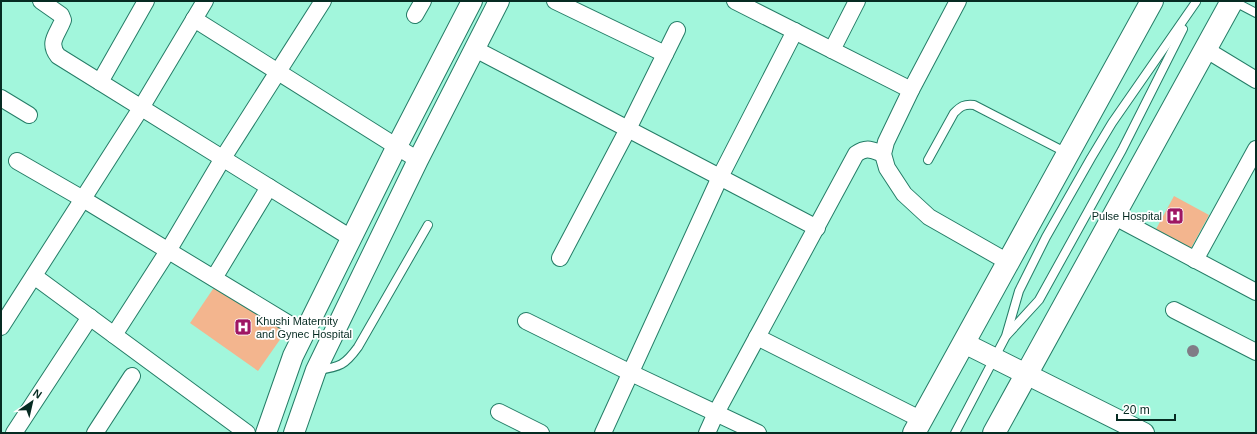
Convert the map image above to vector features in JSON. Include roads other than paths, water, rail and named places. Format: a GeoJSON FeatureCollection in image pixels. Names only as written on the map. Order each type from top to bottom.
{"type":"FeatureCollection","features":[{"type":"Feature","properties":{"kind":"main road"},"geometry":{"type":"LineString","coordinates":[[918,427],[1152,1]]}},
{"type":"Feature","properties":{"kind":"main road"},"geometry":{"type":"LineString","coordinates":[[994,433],[1232,1]]}},
{"type":"Feature","properties":{"kind":"street"},"geometry":{"type":"LineString","coordinates":[[40,1],[61,15],[63,20],[52,42],[52,49],[58,56],[352,238]]}},
{"type":"Feature","properties":{"kind":"street"},"geometry":{"type":"LineString","coordinates":[[100,82],[146,1]]}},
{"type":"Feature","properties":{"kind":"street"},"geometry":{"type":"LineString","coordinates":[[1,327],[141,108],[205,1]]}},
{"type":"Feature","properties":{"kind":"street"},"geometry":{"type":"LineString","coordinates":[[114,335],[168,251],[223,158],[323,1]]}},
{"type":"Feature","properties":{"kind":"street"},"geometry":{"type":"LineString","coordinates":[[266,433],[293,356],[397,146],[472,1]]}},
{"type":"Feature","properties":{"kind":"street"},"geometry":{"type":"LineString","coordinates":[[294,433],[316,370],[418,160],[499,1]]}},
{"type":"Feature","properties":{"kind":"street"},"geometry":{"type":"LineString","coordinates":[[555,1],[665,54]]}},
{"type":"Feature","properties":{"kind":"street"},"geometry":{"type":"LineString","coordinates":[[735,1],[764,7],[794,31],[911,90]]}},
{"type":"Feature","properties":{"kind":"street"},"geometry":{"type":"LineString","coordinates":[[832,50],[857,1]]}},
{"type":"Feature","properties":{"kind":"street"},"geometry":{"type":"LineString","coordinates":[[958,1],[911,90],[886,142],[883,154],[888,168],[904,194],[928,217],[1008,262]]}},
{"type":"Feature","properties":{"kind":"street"},"geometry":{"type":"LineString","coordinates":[[194,19],[418,160]]}},
{"type":"Feature","properties":{"kind":"street"},"geometry":{"type":"LineString","coordinates":[[560,258],[628,130],[677,30]]}},
{"type":"Feature","properties":{"kind":"street"},"geometry":{"type":"LineString","coordinates":[[603,433],[720,177],[794,31]]}},
{"type":"Feature","properties":{"kind":"street"},"geometry":{"type":"LineString","coordinates":[[475,49],[816,228]]}},
{"type":"Feature","properties":{"kind":"street"},"geometry":{"type":"LineString","coordinates":[[1205,49],[1256,80]]}},
{"type":"Feature","properties":{"kind":"street"},"geometry":{"type":"LineString","coordinates":[[1,98],[29,115]]}},
{"type":"Feature","properties":{"kind":"street"},"geometry":{"type":"LineString","coordinates":[[706,433],[856,154],[867,148],[883,154]]}},
{"type":"Feature","properties":{"kind":"street"},"geometry":{"type":"LineString","coordinates":[[1195,260],[1256,149]]}},
{"type":"Feature","properties":{"kind":"street"},"geometry":{"type":"LineString","coordinates":[[17,162],[83,199],[304,333]]}},
{"type":"Feature","properties":{"kind":"street"},"geometry":{"type":"LineString","coordinates":[[214,278],[269,187]]}},
{"type":"Feature","properties":{"kind":"street"},"geometry":{"type":"LineString","coordinates":[[1113,216],[1256,292]]}},
{"type":"Feature","properties":{"kind":"street"},"geometry":{"type":"LineString","coordinates":[[34,276],[247,433]]}},
{"type":"Feature","properties":{"kind":"street"},"geometry":{"type":"LineString","coordinates":[[1174,310],[1256,352]]}},
{"type":"Feature","properties":{"kind":"street"},"geometry":{"type":"LineString","coordinates":[[14,433],[90,317]]}},
{"type":"Feature","properties":{"kind":"street"},"geometry":{"type":"LineString","coordinates":[[526,321],[758,433]]}},
{"type":"Feature","properties":{"kind":"street"},"geometry":{"type":"LineString","coordinates":[[757,337],[918,427]]}},
{"type":"Feature","properties":{"kind":"street"},"geometry":{"type":"LineString","coordinates":[[964,343],[1142,432]]}},
{"type":"Feature","properties":{"kind":"street"},"geometry":{"type":"LineString","coordinates":[[95,433],[132,376]]}},
{"type":"Feature","properties":{"kind":"street"},"geometry":{"type":"LineString","coordinates":[[499,412],[542,433]]}},
{"type":"Feature","properties":{"kind":"lane"},"geometry":{"type":"LineString","coordinates":[[1232,1],[1256,13]]}},
{"type":"Feature","properties":{"kind":"lane"},"geometry":{"type":"LineString","coordinates":[[1006,336],[1039,300],[1122,150],[1196,2]]}},
{"type":"Feature","properties":{"kind":"lane"},"geometry":{"type":"LineString","coordinates":[[955,433],[1006,336],[1019,291],[1046,237],[1090,158],[1112,123],[1196,2]]}},
{"type":"Feature","properties":{"kind":"lane"},"geometry":{"type":"LineString","coordinates":[[928,160],[954,113],[960,106],[966,104],[974,106],[1068,153]]}},
{"type":"Feature","properties":{"kind":"lane"},"geometry":{"type":"LineString","coordinates":[[316,370],[336,368],[349,359],[358,347],[428,225]]}},
{"type":"Feature","properties":{"kind":"place","name":"Pulse Hospital"},"geometry":{"type":"Point","coordinates":[1175,216]}},
{"type":"Feature","properties":{"kind":"place","name":"Khushi Maternity and Gynec Hospital"},"geometry":{"type":"Point","coordinates":[243,327]}}]}
